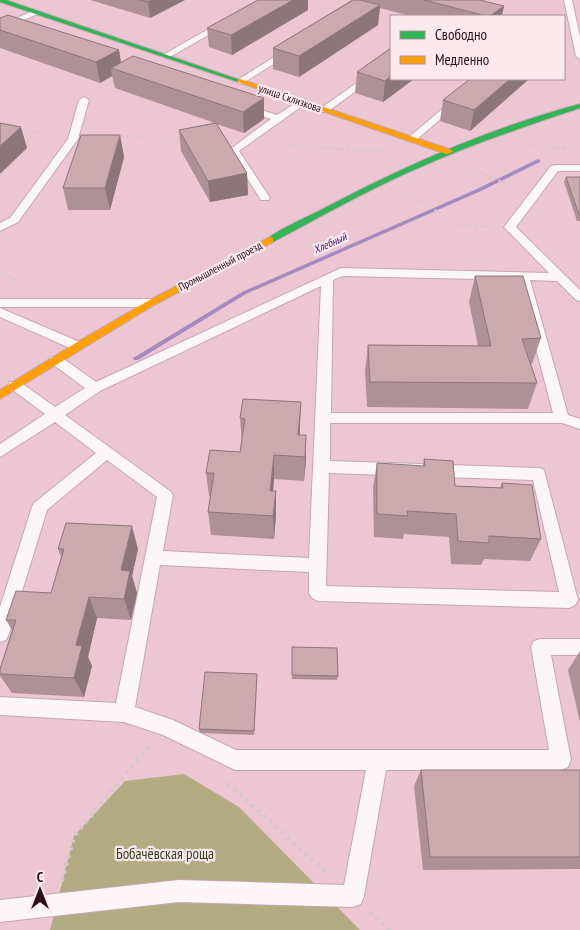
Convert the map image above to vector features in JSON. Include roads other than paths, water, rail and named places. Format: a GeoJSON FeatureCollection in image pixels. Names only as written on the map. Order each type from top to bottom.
{"type":"FeatureCollection","features":[{"type":"Feature","properties":{"kind":"street","name":"улица Склизкова"},"geometry":{"type":"LineString","coordinates":[[0,0],[449,152]]}},
{"type":"Feature","properties":{"kind":"street"},"geometry":{"type":"LineString","coordinates":[[449,152],[520,125],[580,106]]}},
{"type":"Feature","properties":{"kind":"street","name":"Промышленный проезд"},"geometry":{"type":"LineString","coordinates":[[0,395],[77,346],[151,303],[382,182],[449,152]]}},
{"type":"Feature","properties":{"kind":"lane"},"geometry":{"type":"LineString","coordinates":[[568,0],[580,56]]}},
{"type":"Feature","properties":{"kind":"lane"},"geometry":{"type":"LineString","coordinates":[[8,27],[36,13]]}},
{"type":"Feature","properties":{"kind":"lane"},"geometry":{"type":"LineString","coordinates":[[165,56],[232,19]]}},
{"type":"Feature","properties":{"kind":"lane"},"geometry":{"type":"LineString","coordinates":[[240,81],[315,35]]}},
{"type":"Feature","properties":{"kind":"lane"},"geometry":{"type":"LineString","coordinates":[[324,110],[390,63]]}},
{"type":"Feature","properties":{"kind":"lane"},"geometry":{"type":"LineString","coordinates":[[412,139],[482,80]]}},
{"type":"Feature","properties":{"kind":"lane"},"geometry":{"type":"LineString","coordinates":[[0,228],[14,220],[73,139],[84,100]]}},
{"type":"Feature","properties":{"kind":"lane"},"geometry":{"type":"LineString","coordinates":[[266,198],[234,150],[302,102]]}},
{"type":"Feature","properties":{"kind":"lane"},"geometry":{"type":"LineString","coordinates":[[234,104],[279,119]]}},
{"type":"Feature","properties":{"kind":"lane"},"geometry":{"type":"LineString","coordinates":[[580,168],[555,168],[510,227],[569,282],[580,297]]}},
{"type":"Feature","properties":{"kind":"lane"},"geometry":{"type":"LineString","coordinates":[[0,451],[95,388],[340,272],[523,276],[569,282]]}},
{"type":"Feature","properties":{"kind":"lane"},"geometry":{"type":"LineString","coordinates":[[523,276],[562,418]]}},
{"type":"Feature","properties":{"kind":"lane"},"geometry":{"type":"LineString","coordinates":[[322,467],[539,474],[569,600],[318,594],[317,565],[322,467],[327,278]]}},
{"type":"Feature","properties":{"kind":"lane"},"geometry":{"type":"LineString","coordinates":[[0,303],[151,303]]}},
{"type":"Feature","properties":{"kind":"lane"},"geometry":{"type":"LineString","coordinates":[[0,312],[77,346]]}},
{"type":"Feature","properties":{"kind":"lane"},"geometry":{"type":"LineString","coordinates":[[56,360],[95,388]]}},
{"type":"Feature","properties":{"kind":"lane"},"geometry":{"type":"LineString","coordinates":[[15,385],[165,495],[124,713]]}},
{"type":"Feature","properties":{"kind":"lane"},"geometry":{"type":"LineString","coordinates":[[323,418],[562,418],[580,424]]}},
{"type":"Feature","properties":{"kind":"lane"},"geometry":{"type":"LineString","coordinates":[[0,634],[40,506],[106,453]]}},
{"type":"Feature","properties":{"kind":"lane"},"geometry":{"type":"LineString","coordinates":[[153,558],[317,565]]}},
{"type":"Feature","properties":{"kind":"lane"},"geometry":{"type":"LineString","coordinates":[[0,706],[124,713],[166,727],[236,760],[561,760],[540,647],[580,647]]}},
{"type":"Feature","properties":{"kind":"lane"},"geometry":{"type":"LineString","coordinates":[[0,911],[178,891],[353,896],[378,760]]}},
{"type":"Feature","properties":{"kind":"waterway","name":"Хлебный"},"geometry":{"type":"LineString","coordinates":[[136,358],[244,293],[479,190],[538,161]]}},
{"type":"Feature","properties":{"kind":"park label","name":"Бобачёвская роща"},"geometry":{"type":"Point","coordinates":[165,853]}}]}
